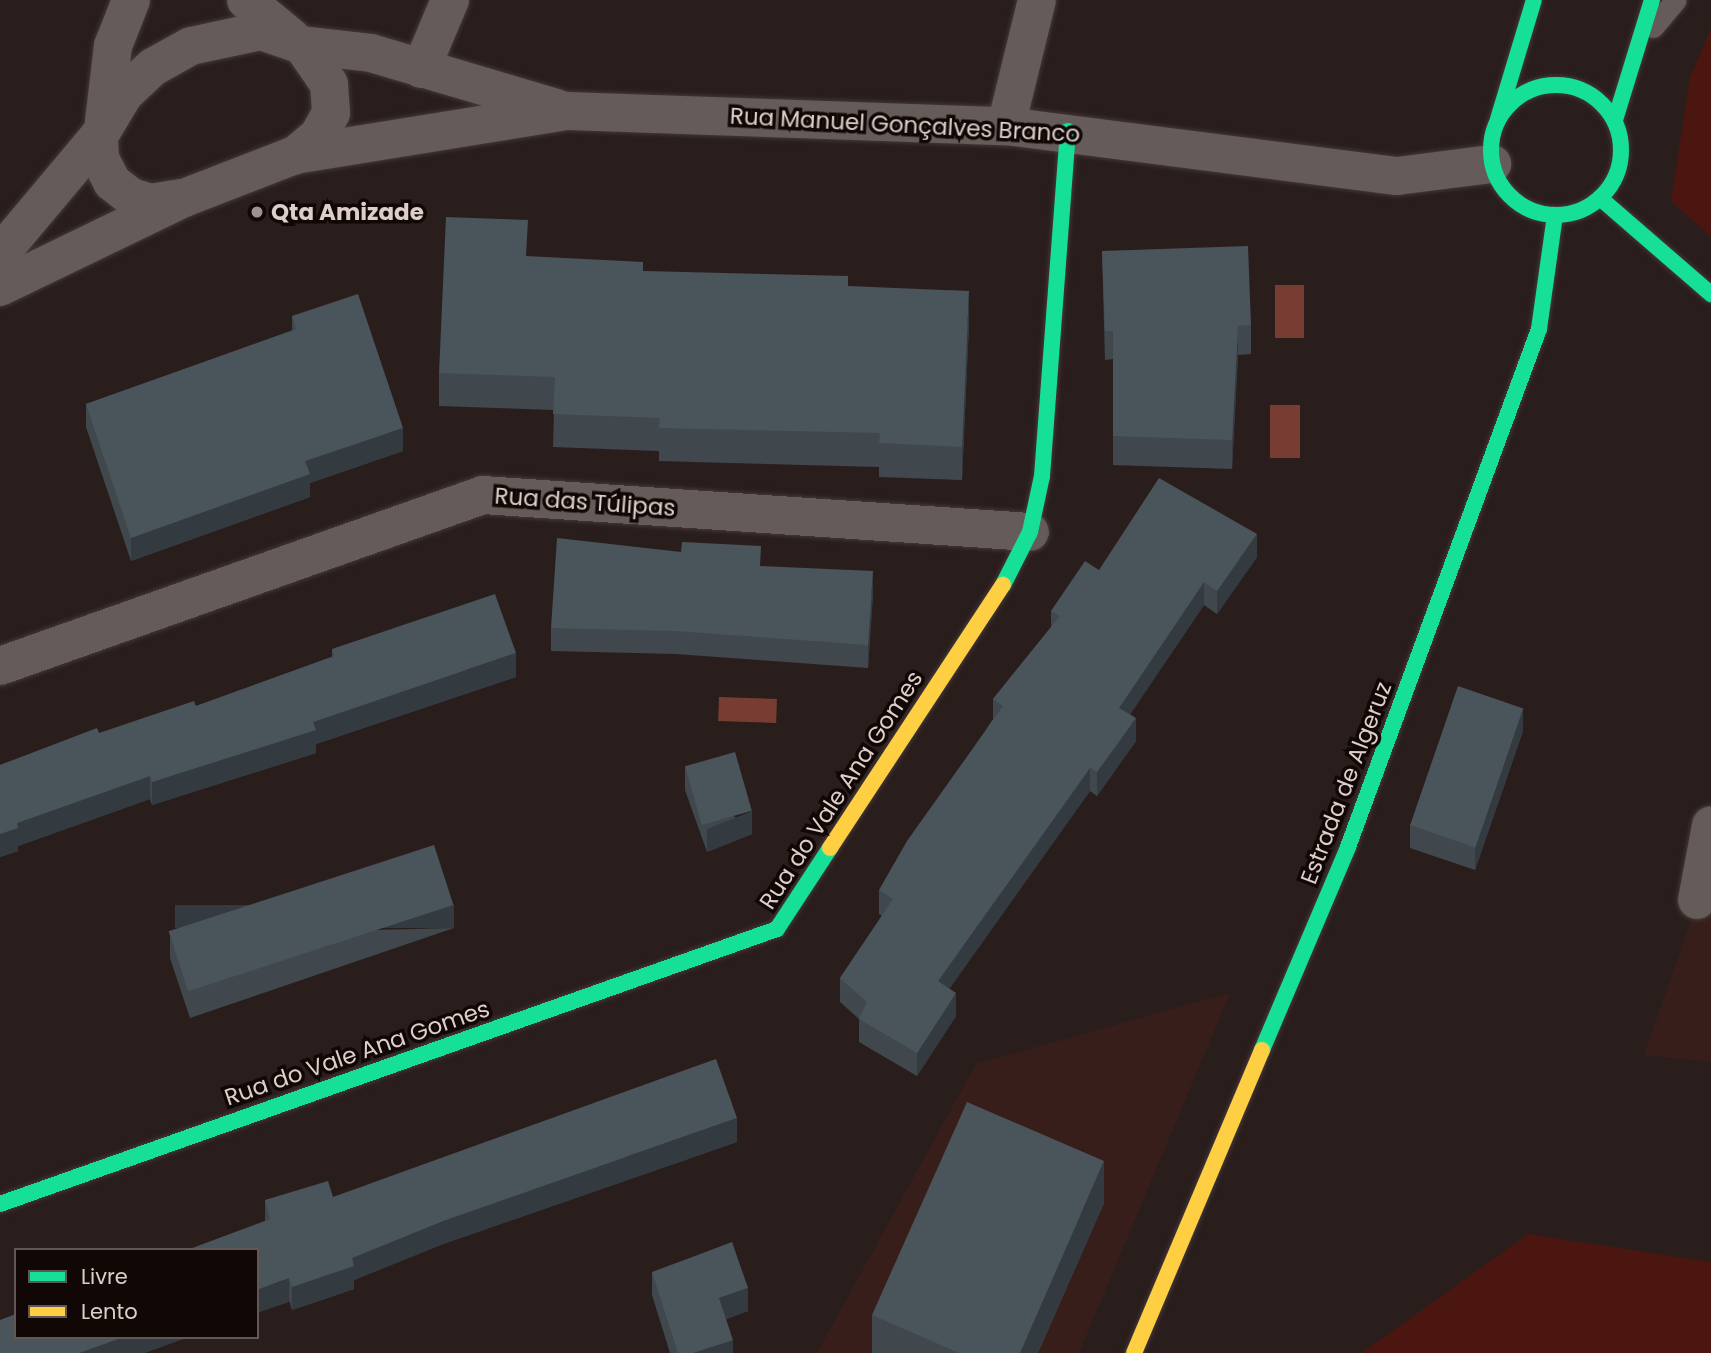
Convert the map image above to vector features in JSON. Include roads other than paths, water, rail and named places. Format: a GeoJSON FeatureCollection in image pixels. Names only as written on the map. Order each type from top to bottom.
{"type":"FeatureCollection","features":[{"type":"Feature","properties":{"kind":"main road"},"geometry":{"type":"LineString","coordinates":[[1533,1],[1497,121],[1492,164],[1508,194],[1555,215],[1600,198],[1621,158],[1615,120],[1635,47],[1652,0]]}},
{"type":"Feature","properties":{"kind":"main road"},"geometry":{"type":"LineString","coordinates":[[1497,121],[1526,92],[1545,85],[1586,92],[1615,120]]}},
{"type":"Feature","properties":{"kind":"main road","name":"Rua do Vale Ana Gomes"},"geometry":{"type":"LineString","coordinates":[[0,1204],[777,929],[1010,575],[1030,532],[1042,476],[1068,131]]}},
{"type":"Feature","properties":{"kind":"main road"},"geometry":{"type":"LineString","coordinates":[[1600,198],[1711,294]]}},
{"type":"Feature","properties":{"kind":"main road","name":"Estrada de Algeruz"},"geometry":{"type":"LineString","coordinates":[[1134,1353],[1372,782],[1539,328],[1555,215]]}},
{"type":"Feature","properties":{"kind":"street"},"geometry":{"type":"LineString","coordinates":[[102,128],[113,46],[131,0]]}},
{"type":"Feature","properties":{"kind":"street"},"geometry":{"type":"LineString","coordinates":[[246,0],[298,42]]}},
{"type":"Feature","properties":{"kind":"street"},"geometry":{"type":"LineString","coordinates":[[421,69],[450,0]]}},
{"type":"Feature","properties":{"kind":"street"},"geometry":{"type":"LineString","coordinates":[[1006,126],[1038,0]]}},
{"type":"Feature","properties":{"kind":"street","name":"Rua Manuel Gonçalves Branco"},"geometry":{"type":"LineString","coordinates":[[0,254],[153,67],[191,46],[261,31],[298,42],[371,53],[566,111]]}},
{"type":"Feature","properties":{"kind":"street","name":"Rua Manuel Gonçalves Branco"},"geometry":{"type":"LineString","coordinates":[[295,155],[318,136],[331,113],[330,84],[298,42]]}},
{"type":"Feature","properties":{"kind":"street","name":"Rua Manuel Gonçalves Branco"},"geometry":{"type":"LineString","coordinates":[[0,287],[184,198],[295,155],[566,111],[1006,126],[1068,131],[1397,176],[1492,164]]}},
{"type":"Feature","properties":{"kind":"street","name":"Rua Manuel Gonçalves Branco"},"geometry":{"type":"LineString","coordinates":[[102,128],[100,158],[112,182],[131,197],[151,203],[184,198]]}},
{"type":"Feature","properties":{"kind":"street","name":"Rua das Túlipas"},"geometry":{"type":"LineString","coordinates":[[0,666],[483,495],[1030,532]]}},
{"type":"Feature","properties":{"kind":"street"},"geometry":{"type":"LineString","coordinates":[[1697,900],[1711,825]]}},
{"type":"Feature","properties":{"kind":"lane"},"geometry":{"type":"LineString","coordinates":[[1635,47],[1676,0]]}},
{"type":"Feature","properties":{"kind":"place","name":"Qta Amizade"},"geometry":{"type":"Point","coordinates":[257,212]}}]}
